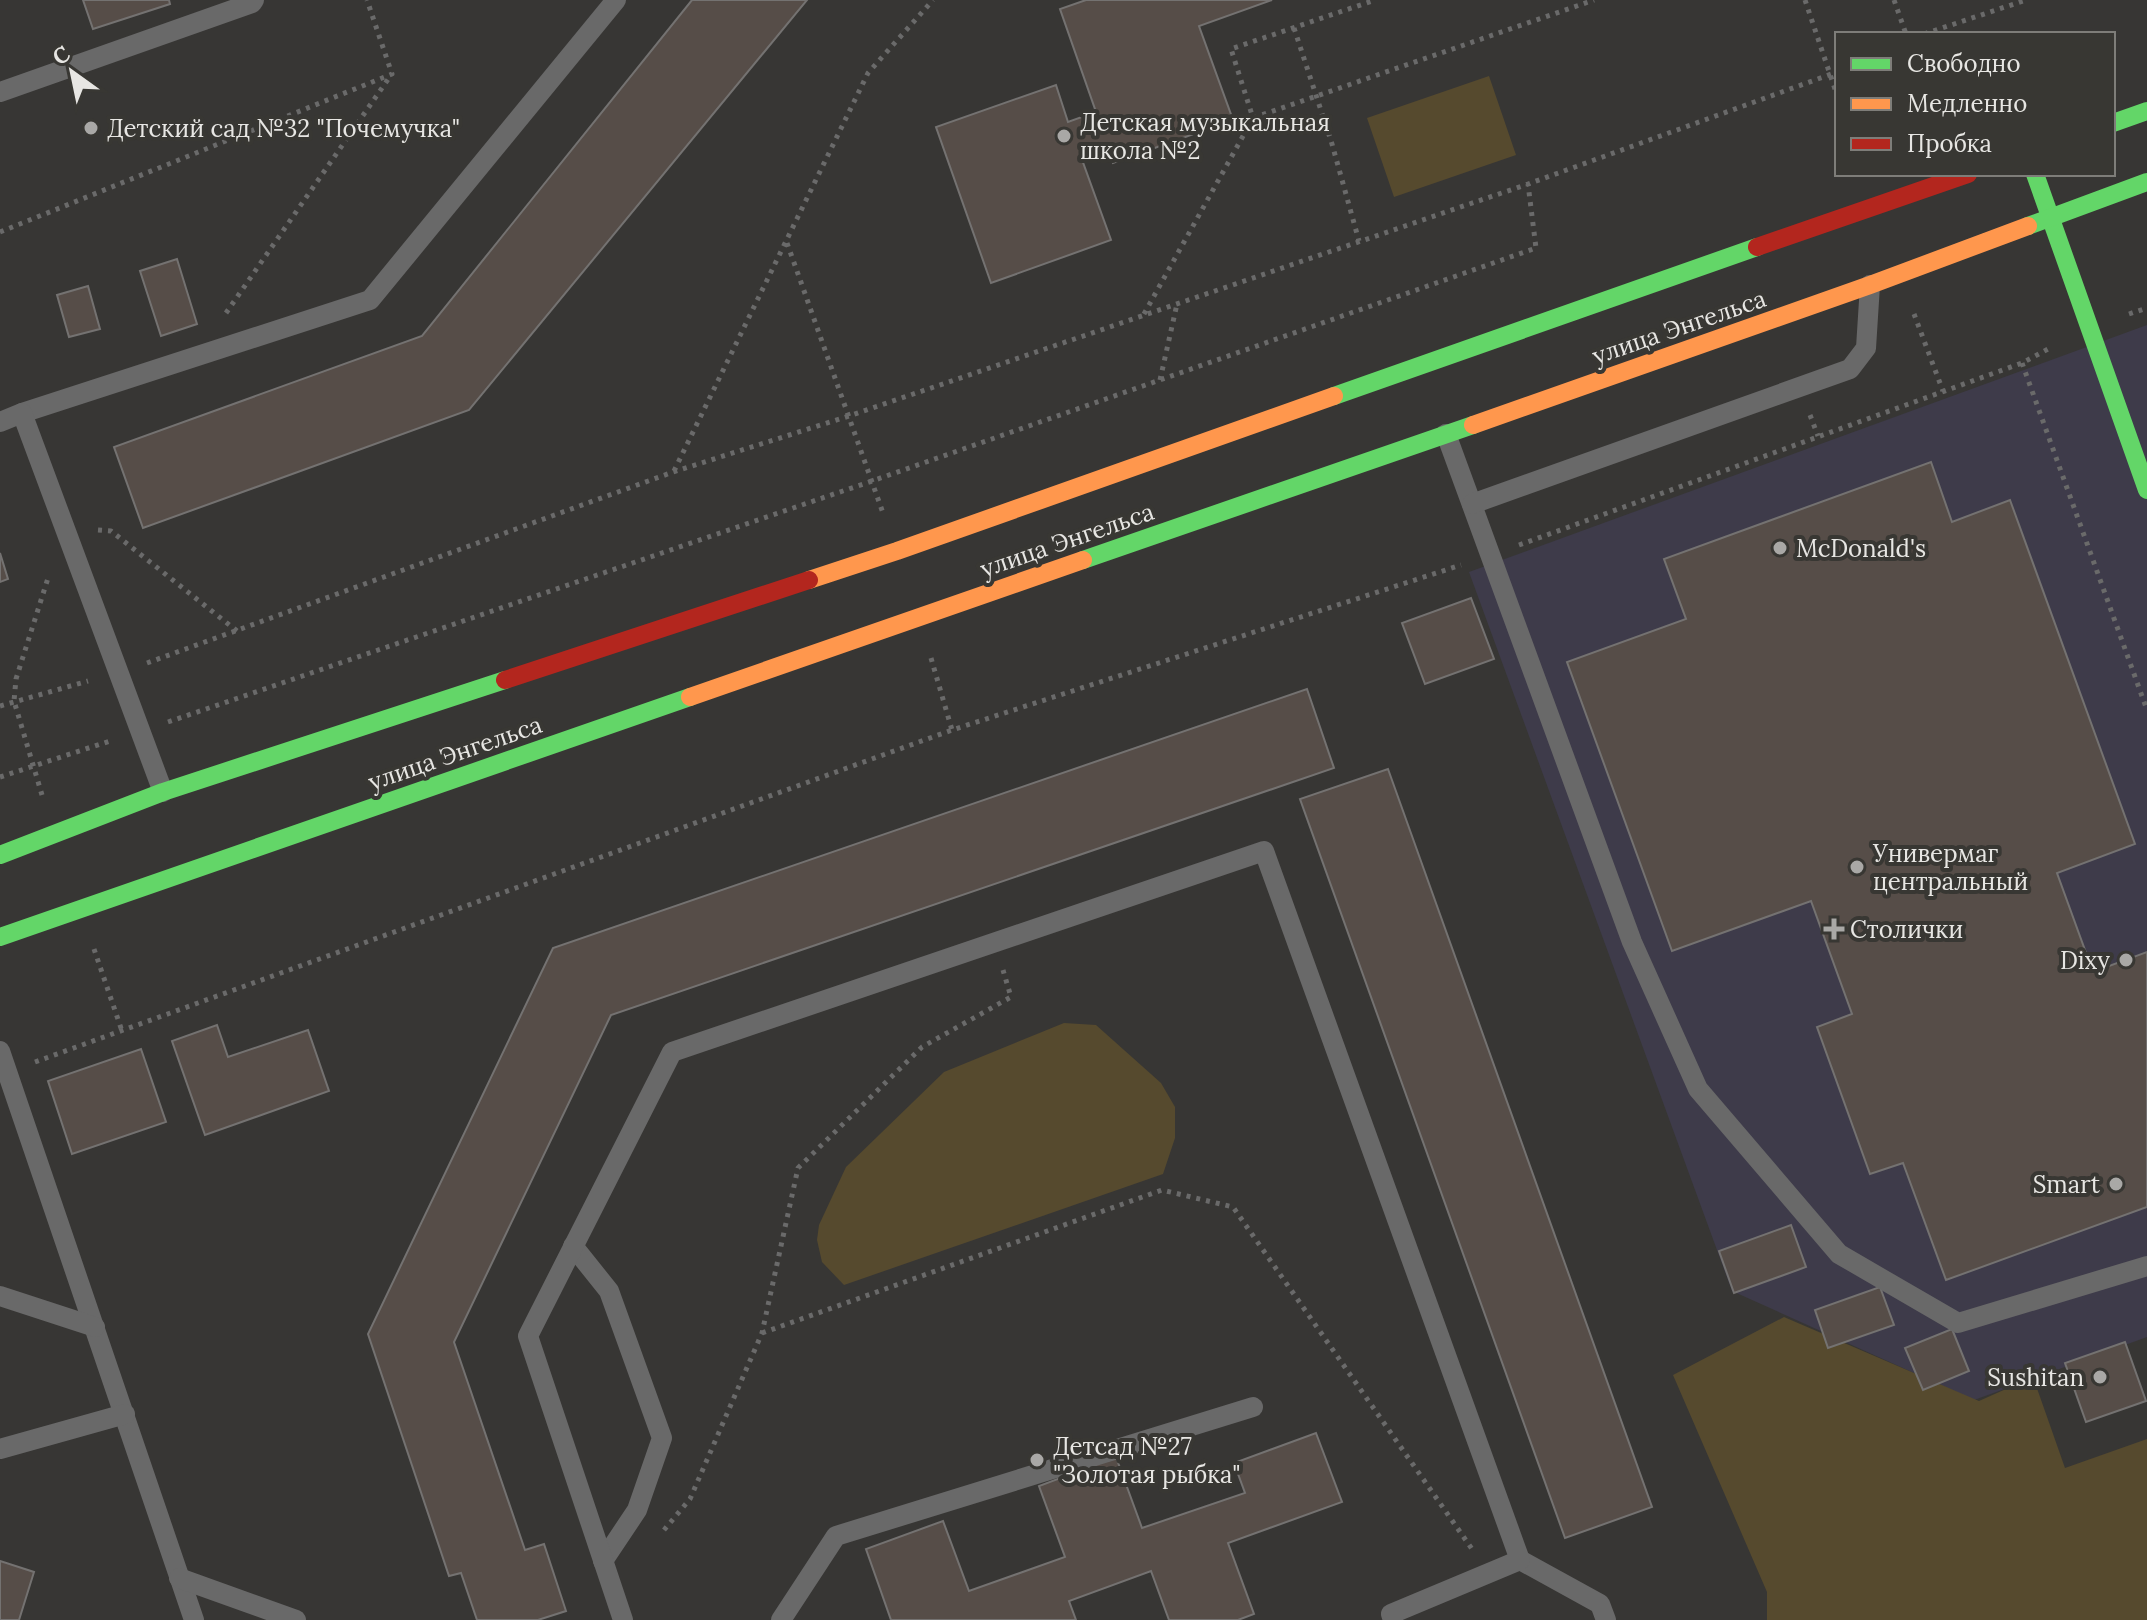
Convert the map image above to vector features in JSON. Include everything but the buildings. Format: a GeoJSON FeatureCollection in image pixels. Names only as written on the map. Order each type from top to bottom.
{"type":"FeatureCollection","features":[{"type":"Feature","properties":{"kind":"main road"},"geometry":{"type":"LineString","coordinates":[[2115,122],[2147,111]]}},
{"type":"Feature","properties":{"kind":"main road","name":"улица Энгельса"},"geometry":{"type":"LineString","coordinates":[[0,855],[163,792],[897,551],[1962,176]]}},
{"type":"Feature","properties":{"kind":"main road"},"geometry":{"type":"LineString","coordinates":[[2036,176],[2147,490]]}},
{"type":"Feature","properties":{"kind":"main road","name":"улица Энгельса"},"geometry":{"type":"LineString","coordinates":[[0,937],[1870,285],[2147,182]]}},
{"type":"Feature","properties":{"kind":"lane"},"geometry":{"type":"LineString","coordinates":[[0,92],[254,0]]}},
{"type":"Feature","properties":{"kind":"lane"},"geometry":{"type":"LineString","coordinates":[[0,422],[370,300],[616,0]]}},
{"type":"Feature","properties":{"kind":"lane"},"geometry":{"type":"LineString","coordinates":[[1472,504],[1850,369],[1866,348],[1870,285]]}},
{"type":"Feature","properties":{"kind":"lane"},"geometry":{"type":"LineString","coordinates":[[22,413],[163,792]]}},
{"type":"Feature","properties":{"kind":"lane"},"geometry":{"type":"LineString","coordinates":[[1446,434],[1632,942],[1698,1089],[1839,1254],[1958,1323],[2147,1266]]}},
{"type":"Feature","properties":{"kind":"lane"},"geometry":{"type":"LineString","coordinates":[[623,1620],[528,1336],[672,1052],[1264,851],[1520,1560],[1600,1604],[1606,1620]]}},
{"type":"Feature","properties":{"kind":"lane"},"geometry":{"type":"LineString","coordinates":[[0,1051],[194,1620]]}},
{"type":"Feature","properties":{"kind":"lane"},"geometry":{"type":"LineString","coordinates":[[573,1246],[609,1291],[662,1438],[637,1510],[603,1561]]}},
{"type":"Feature","properties":{"kind":"lane"},"geometry":{"type":"LineString","coordinates":[[0,1296],[95,1327]]}},
{"type":"Feature","properties":{"kind":"lane"},"geometry":{"type":"LineString","coordinates":[[781,1620],[836,1536],[1253,1407]]}},
{"type":"Feature","properties":{"kind":"lane"},"geometry":{"type":"LineString","coordinates":[[0,1449],[125,1414]]}},
{"type":"Feature","properties":{"kind":"lane"},"geometry":{"type":"LineString","coordinates":[[1386,1618],[1520,1560]]}},
{"type":"Feature","properties":{"kind":"lane"},"geometry":{"type":"LineString","coordinates":[[179,1578],[296,1620]]}},
{"type":"Feature","properties":{"kind":"path"},"geometry":{"type":"LineString","coordinates":[[367,0],[392,74]]}},
{"type":"Feature","properties":{"kind":"path"},"geometry":{"type":"LineString","coordinates":[[673,472],[868,73],[933,0]]}},
{"type":"Feature","properties":{"kind":"path"},"geometry":{"type":"LineString","coordinates":[[1253,118],[1231,49],[1375,0]]}},
{"type":"Feature","properties":{"kind":"path"},"geometry":{"type":"LineString","coordinates":[[1144,315],[1253,118],[1594,0]]}},
{"type":"Feature","properties":{"kind":"path"},"geometry":{"type":"LineString","coordinates":[[0,706],[119,673],[673,472],[849,416],[1528,184],[1834,73],[1805,0]]}},
{"type":"Feature","properties":{"kind":"path"},"geometry":{"type":"LineString","coordinates":[[1894,0],[1905,32]]}},
{"type":"Feature","properties":{"kind":"path"},"geometry":{"type":"LineString","coordinates":[[1930,32],[2026,0]]}},
{"type":"Feature","properties":{"kind":"path"},"geometry":{"type":"LineString","coordinates":[[1294,28],[1332,144],[1359,241]]}},
{"type":"Feature","properties":{"kind":"path"},"geometry":{"type":"LineString","coordinates":[[0,232],[392,74]]}},
{"type":"Feature","properties":{"kind":"path"},"geometry":{"type":"LineString","coordinates":[[196,356],[392,74]]}},
{"type":"Feature","properties":{"kind":"path"},"geometry":{"type":"LineString","coordinates":[[0,777],[141,732],[872,481],[1536,248],[1528,184]]}},
{"type":"Feature","properties":{"kind":"path"},"geometry":{"type":"LineString","coordinates":[[787,242],[885,518]]}},
{"type":"Feature","properties":{"kind":"path"},"geometry":{"type":"LineString","coordinates":[[1160,380],[1177,303]]}},
{"type":"Feature","properties":{"kind":"path"},"geometry":{"type":"LineString","coordinates":[[7,1071],[952,730],[1490,555],[2022,363],[2090,328],[2147,308]]}},
{"type":"Feature","properties":{"kind":"path"},"geometry":{"type":"LineString","coordinates":[[1912,309],[1943,391]]}},
{"type":"Feature","properties":{"kind":"path"},"geometry":{"type":"LineString","coordinates":[[2022,363],[2147,710]]}},
{"type":"Feature","properties":{"kind":"path"},"geometry":{"type":"LineString","coordinates":[[54,835],[14,701],[16,679],[65,528],[111,531],[237,631]]}},
{"type":"Feature","properties":{"kind":"path"},"geometry":{"type":"LineString","coordinates":[[929,649],[952,730]]}},
{"type":"Feature","properties":{"kind":"path"},"geometry":{"type":"LineString","coordinates":[[80,908],[122,1031]]}},
{"type":"Feature","properties":{"kind":"path"},"geometry":{"type":"LineString","coordinates":[[660,1535],[690,1499],[762,1333],[798,1168],[922,1047],[1011,997],[995,942]]}},
{"type":"Feature","properties":{"kind":"path"},"geometry":{"type":"LineString","coordinates":[[762,1333],[1162,1190],[1233,1207],[1489,1574]]}},
{"type":"Feature","properties":{"kind":"shaded area"},"geometry":{"type":"Polygon","coordinates":[[[1489,76],[1516,155],[1394,197],[1367,118],[1489,76]]]}},
{"type":"Feature","properties":{"kind":"shaded area"},"geometry":{"type":"Polygon","coordinates":[[[2147,325],[2147,1337],[1974,1400],[1732,1291],[1469,572],[2147,325]]]}},
{"type":"Feature","properties":{"kind":"shaded area"},"geometry":{"type":"Polygon","coordinates":[[[1064,1023],[1096,1025],[1161,1083],[1175,1107],[1175,1138],[1163,1174],[844,1285],[822,1262],[817,1240],[819,1225],[846,1167],[944,1072],[1064,1023]]]}},
{"type":"Feature","properties":{"kind":"shaded area"},"geometry":{"type":"Polygon","coordinates":[[[1784,1317],[1979,1401],[2033,1377],[2065,1468],[2147,1439],[2147,1620],[1767,1620],[1767,1592],[1673,1375],[1784,1317]]]}},
{"type":"Feature","properties":{"kind":"traffic: fast"},"geometry":{"type":"LineString","coordinates":[[2115,122],[2147,111]]}},
{"type":"Feature","properties":{"kind":"traffic: fast"},"geometry":{"type":"LineString","coordinates":[[2036,176],[2147,490]]}},
{"type":"Feature","properties":{"kind":"traffic: fast"},"geometry":{"type":"LineString","coordinates":[[2028,226],[2147,182]]}},
{"type":"Feature","properties":{"kind":"traffic: fast"},"geometry":{"type":"LineString","coordinates":[[1334,396],[1757,247]]}},
{"type":"Feature","properties":{"kind":"traffic: fast"},"geometry":{"type":"LineString","coordinates":[[1083,560],[1473,425]]}},
{"type":"Feature","properties":{"kind":"traffic: fast"},"geometry":{"type":"LineString","coordinates":[[0,855],[163,792],[505,680]]}},
{"type":"Feature","properties":{"kind":"traffic: fast"},"geometry":{"type":"LineString","coordinates":[[0,937],[690,697]]}},
{"type":"Feature","properties":{"kind":"traffic: slow"},"geometry":{"type":"LineString","coordinates":[[1473,425],[2028,226]]}},
{"type":"Feature","properties":{"kind":"traffic: slow"},"geometry":{"type":"LineString","coordinates":[[809,580],[1334,396]]}},
{"type":"Feature","properties":{"kind":"traffic: slow"},"geometry":{"type":"LineString","coordinates":[[690,697],[1083,560]]}},
{"type":"Feature","properties":{"kind":"traffic: jam"},"geometry":{"type":"LineString","coordinates":[[1757,247],[1962,176]]}},
{"type":"Feature","properties":{"kind":"traffic: jam"},"geometry":{"type":"LineString","coordinates":[[505,680],[809,580]]}},
{"type":"Feature","properties":{"kind":"place","name":"Детский сад №32 \"Почемучка\""},"geometry":{"type":"Point","coordinates":[91,128]}},
{"type":"Feature","properties":{"kind":"place","name":"Детская музыкальная школа №2"},"geometry":{"type":"Point","coordinates":[1064,136]}},
{"type":"Feature","properties":{"kind":"place","name":"McDonald's"},"geometry":{"type":"Point","coordinates":[1780,548]}},
{"type":"Feature","properties":{"kind":"place","name":"Универмаг центральный"},"geometry":{"type":"Point","coordinates":[1857,867]}},
{"type":"Feature","properties":{"kind":"place","name":"Столички"},"geometry":{"type":"Point","coordinates":[1834,929]}},
{"type":"Feature","properties":{"kind":"place","name":"Dixy"},"geometry":{"type":"Point","coordinates":[2126,960]}},
{"type":"Feature","properties":{"kind":"place","name":"Smart"},"geometry":{"type":"Point","coordinates":[2116,1184]}},
{"type":"Feature","properties":{"kind":"place","name":"Sushitan"},"geometry":{"type":"Point","coordinates":[2100,1377]}},
{"type":"Feature","properties":{"kind":"place","name":"Детсад №27 \"Золотая рыбка\""},"geometry":{"type":"Point","coordinates":[1037,1460]}}]}
